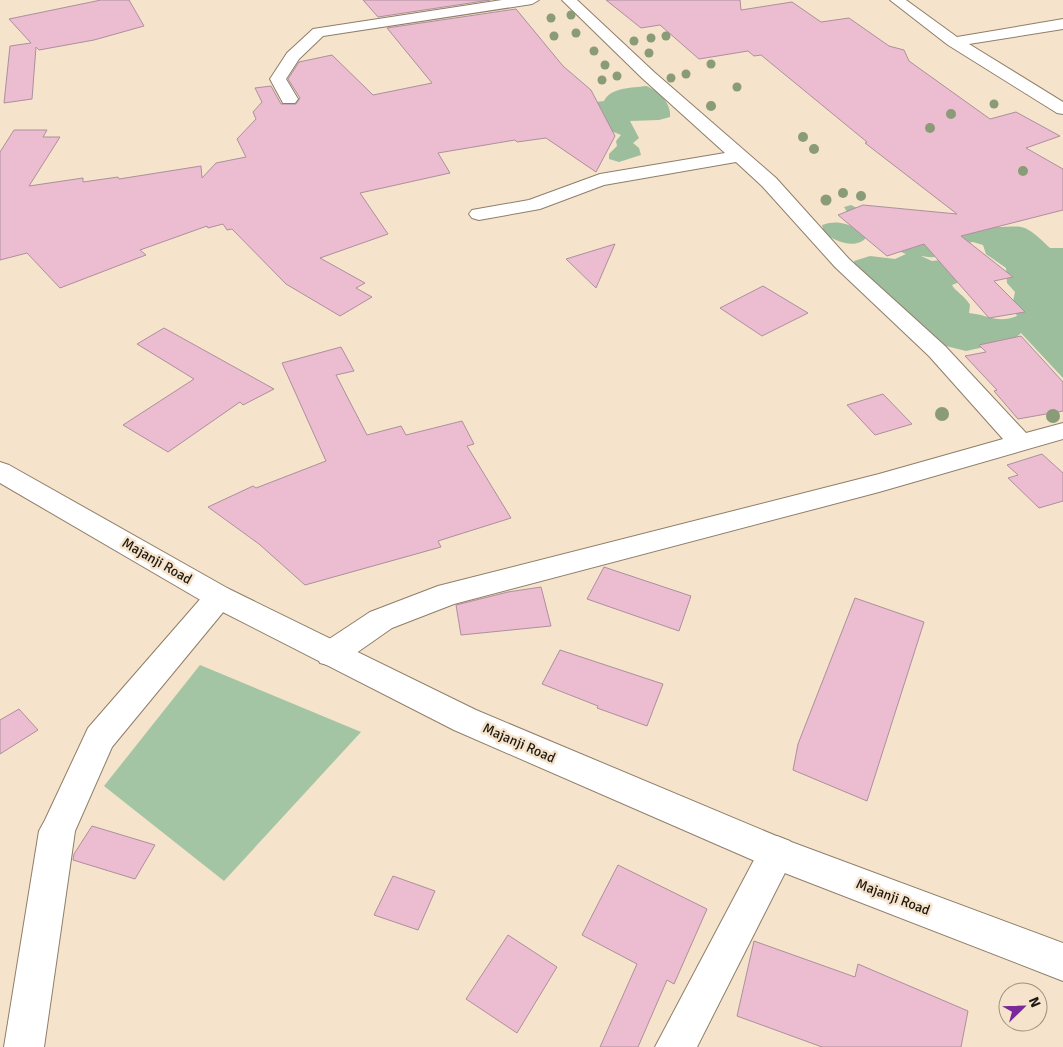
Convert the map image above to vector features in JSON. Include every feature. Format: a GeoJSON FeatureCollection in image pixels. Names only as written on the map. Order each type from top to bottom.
{"type":"FeatureCollection","features":[{"type":"Feature","properties":{"kind":"street"},"geometry":{"type":"LineString","coordinates":[[289,99],[278,78],[293,56],[318,32],[532,0]]}},
{"type":"Feature","properties":{"kind":"street"},"geometry":{"type":"LineString","coordinates":[[569,0],[619,49],[740,156],[793,206],[842,263],[937,351],[1021,444]]}},
{"type":"Feature","properties":{"kind":"street"},"geometry":{"type":"LineString","coordinates":[[897,0],[954,42],[1063,109]]}},
{"type":"Feature","properties":{"kind":"street"},"geometry":{"type":"LineString","coordinates":[[954,42],[1063,24]]}},
{"type":"Feature","properties":{"kind":"street"},"geometry":{"type":"LineString","coordinates":[[479,214],[533,204],[600,180],[740,156]]}},
{"type":"Feature","properties":{"kind":"street"},"geometry":{"type":"LineString","coordinates":[[331,654],[381,620],[448,594],[851,491],[1063,431]]}},
{"type":"Feature","properties":{"kind":"street","name":"Majanji Road"},"geometry":{"type":"LineString","coordinates":[[0,471],[219,597],[465,720],[777,853],[1063,962]]}},
{"type":"Feature","properties":{"kind":"street"},"geometry":{"type":"LineString","coordinates":[[24,1047],[57,831],[100,738],[219,597]]}},
{"type":"Feature","properties":{"kind":"street"},"geometry":{"type":"LineString","coordinates":[[675,1047],[777,853]]}},
{"type":"Feature","properties":{"kind":"green space"},"geometry":{"type":"Polygon","coordinates":[[[646,86],[663,98],[669,107],[670,117],[659,120],[630,121],[639,138],[633,143],[639,148],[641,155],[619,162],[609,159],[609,154],[617,146],[616,141],[621,135],[606,129],[596,102],[604,101],[607,96],[617,91],[646,86]]]}},
{"type":"Feature","properties":{"kind":"green space"},"geometry":{"type":"Polygon","coordinates":[[[851,205],[857,208],[987,227],[1021,227],[1033,233],[1050,248],[1063,248],[1063,378],[1021,333],[1012,341],[966,351],[942,345],[856,270],[854,261],[870,256],[895,259],[906,254],[866,238],[861,242],[850,244],[834,239],[824,233],[822,225],[836,222],[857,228],[844,207],[851,205]],[[973,242],[939,256],[921,256],[932,261],[948,259],[962,281],[952,285],[970,305],[969,313],[998,319],[1017,316],[1012,306],[1015,292],[1007,283],[1006,268],[986,254],[983,245],[973,242]]]}},
{"type":"Feature","properties":{"kind":"green space"},"geometry":{"type":"Polygon","coordinates":[[[200,665],[361,732],[224,881],[104,786],[200,665]]]}},
{"type":"Feature","properties":{"kind":"building"},"geometry":{"type":"Polygon","coordinates":[[[101,0],[129,0],[144,26],[94,40],[39,50],[36,47],[32,99],[4,103],[10,46],[31,43],[9,19],[101,0]]]}},
{"type":"Feature","properties":{"kind":"building"},"geometry":{"type":"Polygon","coordinates":[[[363,0],[490,0],[378,17],[363,0]]]}},
{"type":"Feature","properties":{"kind":"building"},"geometry":{"type":"Polygon","coordinates":[[[606,0],[740,0],[741,10],[792,2],[821,22],[849,18],[889,46],[904,50],[909,61],[990,119],[1016,112],[1060,136],[1026,148],[1063,169],[1063,210],[961,236],[1013,277],[994,281],[1025,312],[989,318],[924,244],[887,256],[838,215],[863,205],[957,214],[865,143],[867,142],[761,55],[754,56],[748,51],[699,59],[660,25],[641,28],[606,0]]]}},
{"type":"Feature","properties":{"kind":"building"},"geometry":{"type":"Polygon","coordinates":[[[516,9],[563,66],[591,90],[615,136],[596,172],[546,138],[517,142],[515,140],[438,153],[450,173],[360,193],[388,234],[320,258],[365,283],[356,288],[372,297],[340,316],[286,284],[232,229],[227,230],[223,224],[208,228],[207,226],[140,250],[146,255],[60,288],[27,253],[0,260],[0,152],[14,130],[47,130],[43,137],[60,137],[29,186],[83,178],[83,182],[118,177],[119,179],[201,166],[202,178],[216,163],[246,157],[237,139],[256,119],[253,112],[262,102],[255,88],[271,86],[281,104],[296,104],[300,98],[288,79],[299,62],[332,55],[373,95],[432,83],[387,28],[516,9]]]}},
{"type":"Feature","properties":{"kind":"building"},"geometry":{"type":"Polygon","coordinates":[[[615,244],[596,288],[566,259],[615,244]]]}},
{"type":"Feature","properties":{"kind":"building"},"geometry":{"type":"Polygon","coordinates":[[[763,286],[808,313],[762,336],[720,308],[763,286]]]}},
{"type":"Feature","properties":{"kind":"building"},"geometry":{"type":"Polygon","coordinates":[[[164,328],[274,389],[243,405],[240,402],[168,452],[123,425],[194,379],[137,344],[164,328]]]}},
{"type":"Feature","properties":{"kind":"building"},"geometry":{"type":"Polygon","coordinates":[[[1021,336],[1063,382],[1063,411],[1018,419],[994,391],[997,390],[965,356],[986,352],[979,345],[1021,336]]]}},
{"type":"Feature","properties":{"kind":"building"},"geometry":{"type":"Polygon","coordinates":[[[341,347],[354,371],[336,375],[367,435],[401,426],[406,435],[462,421],[474,444],[467,446],[511,518],[438,541],[441,547],[305,585],[259,544],[208,507],[253,486],[256,488],[326,461],[282,363],[341,347]]]}},
{"type":"Feature","properties":{"kind":"building"},"geometry":{"type":"Polygon","coordinates":[[[883,394],[912,424],[875,435],[847,405],[883,394]]]}},
{"type":"Feature","properties":{"kind":"building"},"geometry":{"type":"Polygon","coordinates":[[[1042,454],[1063,473],[1063,501],[1039,508],[1008,478],[1018,475],[1007,465],[1042,454]]]}},
{"type":"Feature","properties":{"kind":"building"},"geometry":{"type":"Polygon","coordinates":[[[604,567],[691,596],[679,631],[587,599],[604,567]]]}},
{"type":"Feature","properties":{"kind":"building"},"geometry":{"type":"Polygon","coordinates":[[[541,587],[551,626],[461,635],[456,605],[508,592],[541,587]]]}},
{"type":"Feature","properties":{"kind":"building"},"geometry":{"type":"Polygon","coordinates":[[[855,598],[924,622],[867,801],[793,770],[798,744],[855,598]]]}},
{"type":"Feature","properties":{"kind":"building"},"geometry":{"type":"Polygon","coordinates":[[[560,650],[663,684],[647,726],[597,708],[598,706],[542,684],[560,650]]]}},
{"type":"Feature","properties":{"kind":"building"},"geometry":{"type":"Polygon","coordinates":[[[19,709],[38,730],[0,754],[0,720],[19,709]]]}},
{"type":"Feature","properties":{"kind":"building"},"geometry":{"type":"Polygon","coordinates":[[[92,826],[155,845],[135,879],[73,860],[74,854],[92,826]]]}},
{"type":"Feature","properties":{"kind":"building"},"geometry":{"type":"Polygon","coordinates":[[[618,865],[707,909],[674,984],[667,980],[638,1047],[600,1047],[637,964],[582,935],[618,865]]]}},
{"type":"Feature","properties":{"kind":"building"},"geometry":{"type":"Polygon","coordinates":[[[393,876],[435,891],[418,930],[374,915],[393,876]]]}},
{"type":"Feature","properties":{"kind":"building"},"geometry":{"type":"Polygon","coordinates":[[[508,935],[557,967],[517,1033],[466,999],[508,935]]]}},
{"type":"Feature","properties":{"kind":"building"},"geometry":{"type":"Polygon","coordinates":[[[754,941],[855,977],[858,964],[968,1011],[961,1047],[822,1047],[737,1016],[754,941]]]}}]}
